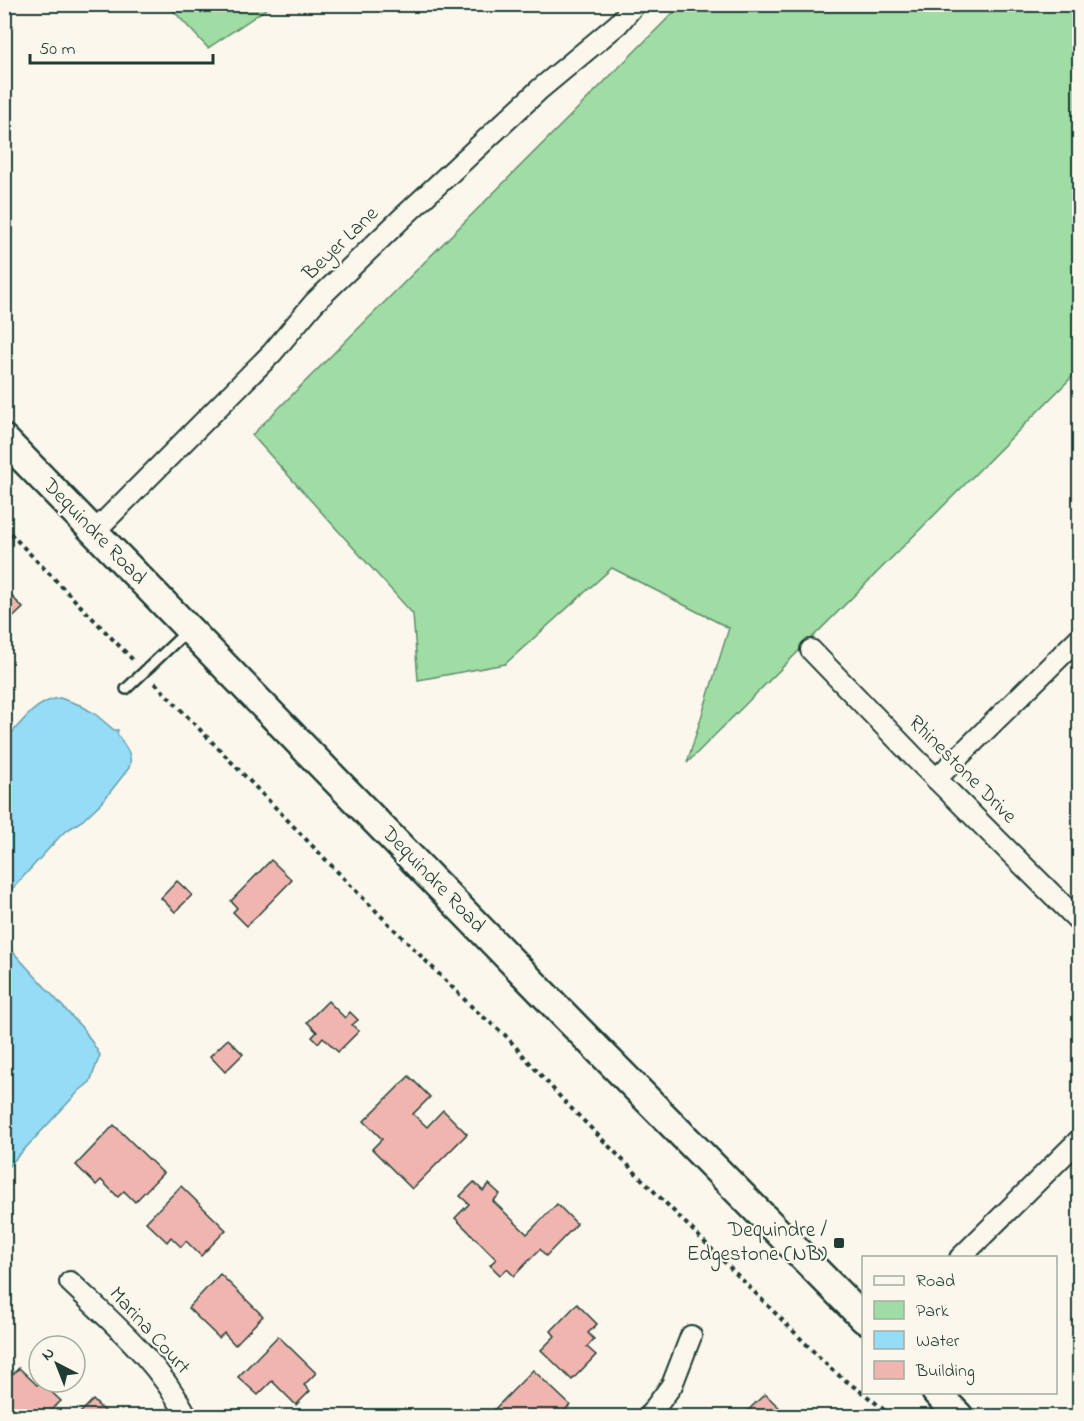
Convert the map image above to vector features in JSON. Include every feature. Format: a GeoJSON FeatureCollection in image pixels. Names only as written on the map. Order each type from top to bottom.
{"type":"FeatureCollection","features":[{"type":"Feature","properties":{"kind":"main road","name":"Dequindre Road"},"geometry":{"type":"LineString","coordinates":[[7,446],[94,532],[862,1317]]}},
{"type":"Feature","properties":{"kind":"main road"},"geometry":{"type":"LineString","coordinates":[[938,1394],[959,1416]]}},
{"type":"Feature","properties":{"kind":"street","name":"Beyer Lane"},"geometry":{"type":"LineString","coordinates":[[94,532],[272,353],[314,303],[514,113],[618,24],[635,4]]}},
{"type":"Feature","properties":{"kind":"street"},"geometry":{"type":"LineString","coordinates":[[936,779],[1080,637]]}},
{"type":"Feature","properties":{"kind":"street","name":"Rhinestone Drive"},"geometry":{"type":"LineString","coordinates":[[811,650],[936,779],[1080,922]]}},
{"type":"Feature","properties":{"kind":"street"},"geometry":{"type":"LineString","coordinates":[[961,1256],[1076,1149]]}},
{"type":"Feature","properties":{"kind":"street","name":"Marina Court"},"geometry":{"type":"LineString","coordinates":[[70,1282],[155,1366],[187,1416]]}},
{"type":"Feature","properties":{"kind":"street"},"geometry":{"type":"LineString","coordinates":[[649,1416],[672,1385],[691,1336]]}},
{"type":"Feature","properties":{"kind":"lane"},"geometry":{"type":"LineString","coordinates":[[126,689],[188,629]]}},
{"type":"Feature","properties":{"kind":"path"},"geometry":{"type":"LineString","coordinates":[[4,527],[356,891],[475,1010],[505,1035],[563,1100],[828,1366],[862,1394]]}},
{"type":"Feature","properties":{"kind":"path"},"geometry":{"type":"LineString","coordinates":[[862,1394],[890,1416]]}},
{"type":"Feature","properties":{"kind":"green space"},"geometry":{"type":"Polygon","coordinates":[[[168,5],[272,5],[208,48],[168,5]]]}},
{"type":"Feature","properties":{"kind":"green space"},"geometry":{"type":"Polygon","coordinates":[[[681,5],[1079,5],[1079,370],[687,763],[729,628],[612,568],[505,664],[418,680],[413,614],[252,435],[681,5]]]}},
{"type":"Feature","properties":{"kind":"water"},"geometry":{"type":"Polygon","coordinates":[[[60,698],[80,705],[114,730],[118,730],[117,733],[129,753],[129,768],[103,801],[83,820],[63,833],[5,894],[5,741],[36,708],[43,703],[60,698]]]}},
{"type":"Feature","properties":{"kind":"water"},"geometry":{"type":"Polygon","coordinates":[[[4,942],[85,1031],[100,1055],[90,1082],[5,1170],[4,942]]]}},
{"type":"Feature","properties":{"kind":"building"},"geometry":{"type":"Polygon","coordinates":[[[4,588],[23,608],[4,626],[4,588]]]}},
{"type":"Feature","properties":{"kind":"building"},"geometry":{"type":"Polygon","coordinates":[[[271,860],[292,880],[247,926],[233,912],[237,908],[231,901],[271,860]]]}},
{"type":"Feature","properties":{"kind":"building"},"geometry":{"type":"Polygon","coordinates":[[[177,881],[192,895],[175,912],[161,898],[177,881]]]}},
{"type":"Feature","properties":{"kind":"building"},"geometry":{"type":"Polygon","coordinates":[[[328,1001],[345,1018],[350,1012],[358,1020],[352,1025],[359,1031],[338,1052],[323,1037],[318,1043],[312,1037],[317,1032],[307,1022],[328,1001]]]}},
{"type":"Feature","properties":{"kind":"building"},"geometry":{"type":"Polygon","coordinates":[[[228,1039],[243,1054],[225,1072],[210,1056],[228,1039]]]}},
{"type":"Feature","properties":{"kind":"building"},"geometry":{"type":"Polygon","coordinates":[[[409,1076],[430,1097],[413,1114],[427,1127],[443,1110],[467,1134],[412,1189],[372,1149],[382,1139],[364,1121],[409,1076]]]}},
{"type":"Feature","properties":{"kind":"building"},"geometry":{"type":"Polygon","coordinates":[[[114,1125],[163,1173],[135,1202],[124,1191],[118,1197],[101,1180],[96,1185],[76,1165],[114,1125]]]}},
{"type":"Feature","properties":{"kind":"building"},"geometry":{"type":"Polygon","coordinates":[[[474,1182],[483,1191],[489,1184],[500,1194],[493,1201],[527,1234],[557,1204],[577,1224],[546,1256],[540,1249],[514,1276],[507,1269],[500,1275],[490,1265],[496,1259],[455,1218],[469,1204],[460,1196],[474,1182]]]}},
{"type":"Feature","properties":{"kind":"building"},"geometry":{"type":"Polygon","coordinates":[[[181,1186],[226,1230],[201,1256],[186,1241],[181,1247],[171,1237],[167,1242],[146,1222],[181,1186]]]}},
{"type":"Feature","properties":{"kind":"building"},"geometry":{"type":"Polygon","coordinates":[[[220,1274],[263,1316],[235,1345],[224,1333],[219,1338],[188,1308],[220,1274]]]}},
{"type":"Feature","properties":{"kind":"building"},"geometry":{"type":"Polygon","coordinates":[[[577,1304],[597,1324],[588,1333],[594,1339],[587,1347],[596,1355],[572,1380],[541,1350],[555,1336],[551,1331],[577,1304]]]}},
{"type":"Feature","properties":{"kind":"building"},"geometry":{"type":"Polygon","coordinates":[[[278,1336],[316,1373],[304,1385],[310,1391],[296,1405],[272,1381],[258,1395],[238,1377],[278,1336]]]}},
{"type":"Feature","properties":{"kind":"building"},"geometry":{"type":"Polygon","coordinates":[[[4,1366],[13,1374],[19,1368],[27,1376],[27,1394],[54,1394],[61,1401],[45,1416],[4,1416],[4,1366]]]}},
{"type":"Feature","properties":{"kind":"building"},"geometry":{"type":"Polygon","coordinates":[[[533,1370],[570,1405],[559,1416],[488,1416],[533,1370]]]}},
{"type":"Feature","properties":{"kind":"building"},"geometry":{"type":"Polygon","coordinates":[[[765,1394],[788,1416],[742,1416],[765,1394]]]}},
{"type":"Feature","properties":{"kind":"building"},"geometry":{"type":"Polygon","coordinates":[[[93,1400],[109,1416],[77,1416],[93,1400]]]}},
{"type":"Feature","properties":{"kind":"place","name":"Dequindre / Edgestone (NB)"},"geometry":{"type":"Point","coordinates":[839,1243]}}]}
